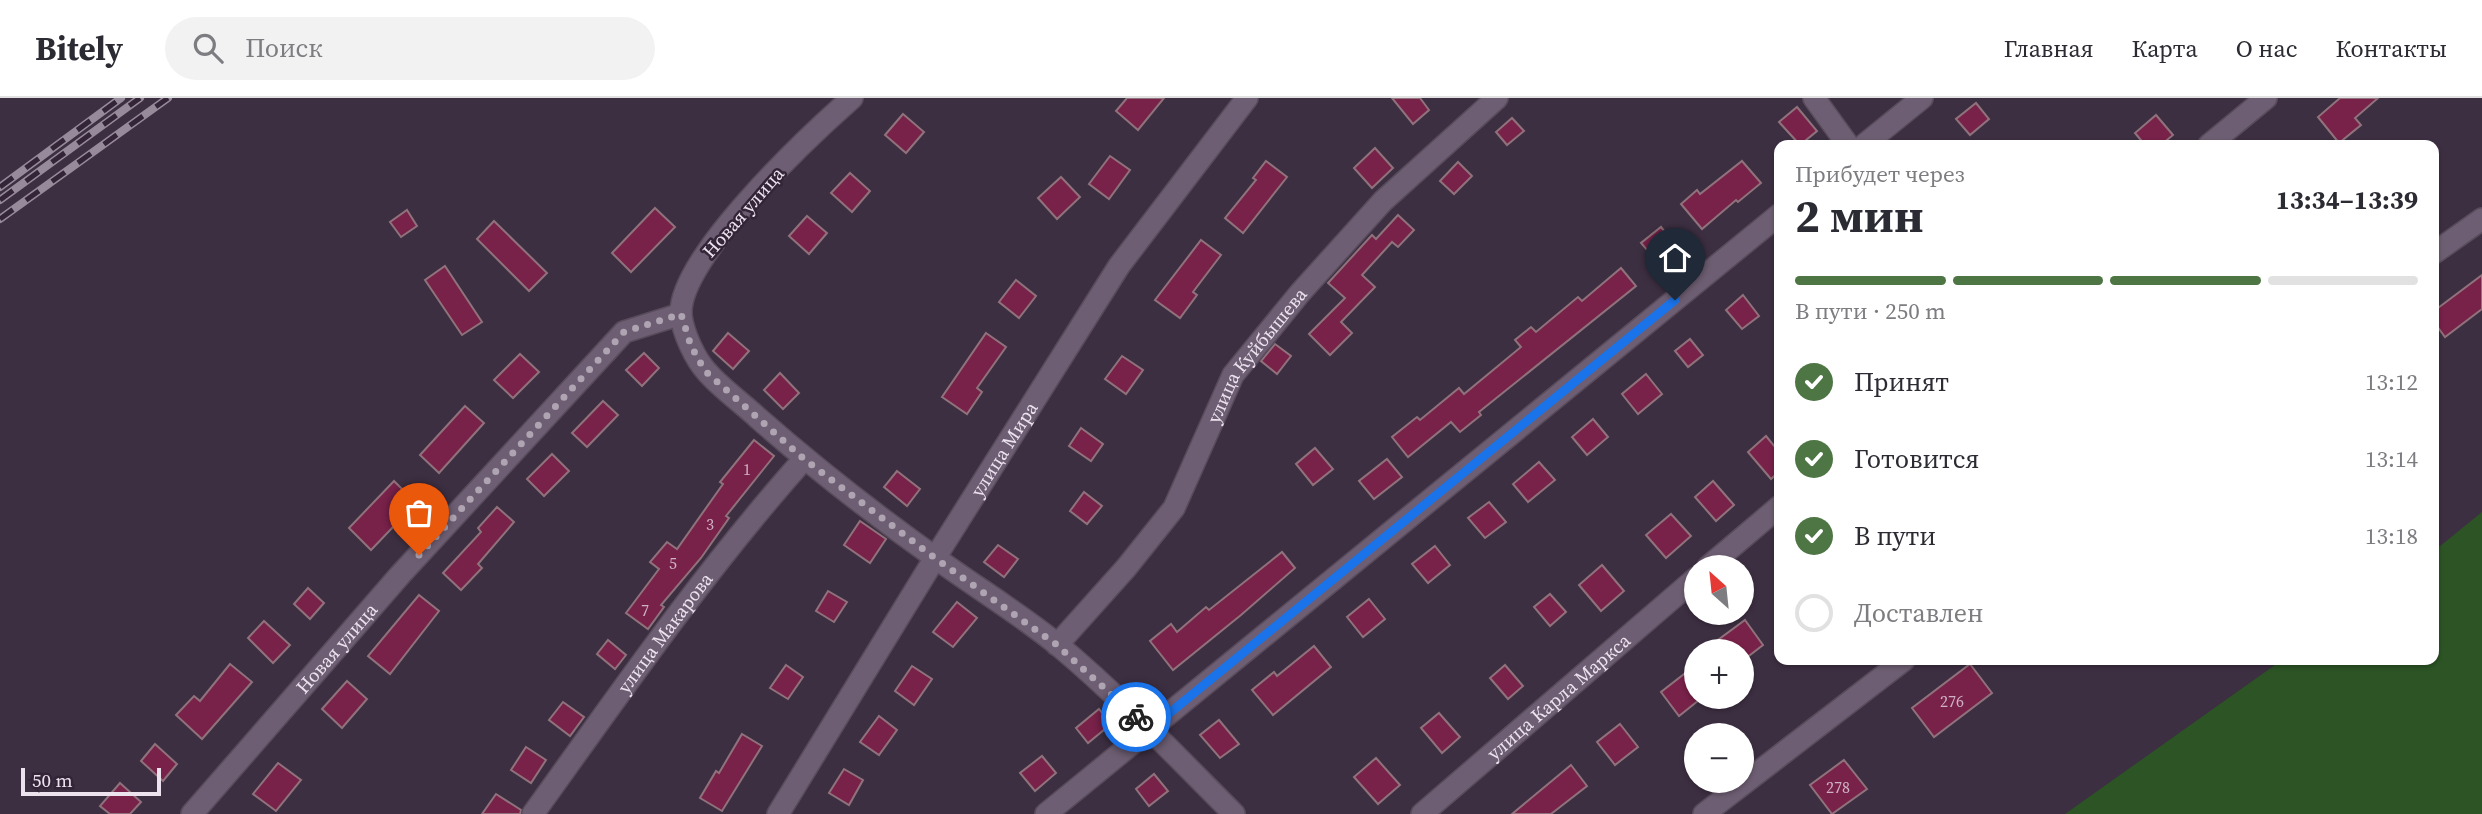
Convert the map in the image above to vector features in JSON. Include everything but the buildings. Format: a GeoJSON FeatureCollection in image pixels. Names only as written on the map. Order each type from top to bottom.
{"type":"FeatureCollection","features":[{"type":"Feature","properties":{"kind":"street"},"geometry":{"type":"LineString","coordinates":[[821,125],[827,98]]}},
{"type":"Feature","properties":{"kind":"street","name":"Новая улица"},"geometry":{"type":"LineString","coordinates":[[192,814],[400,576],[624,332],[681,314],[684,294],[692,275],[711,245],[821,125],[852,98]]}},
{"type":"Feature","properties":{"kind":"street","name":"улица Мира"},"geometry":{"type":"LineString","coordinates":[[778,814],[1119,266],[1247,98]]}},
{"type":"Feature","properties":{"kind":"street","name":"улица Куйбышева"},"geometry":{"type":"LineString","coordinates":[[1057,645],[1174,509],[1233,375],[1300,293],[1383,201],[1497,98]]}},
{"type":"Feature","properties":{"kind":"street"},"geometry":{"type":"LineString","coordinates":[[1814,98],[1844,140]]}},
{"type":"Feature","properties":{"kind":"street"},"geometry":{"type":"LineString","coordinates":[[1870,140],[1922,98]]}},
{"type":"Feature","properties":{"kind":"street"},"geometry":{"type":"LineString","coordinates":[[2214,140],[2266,98]]}},
{"type":"Feature","properties":{"kind":"street"},"geometry":{"type":"LineString","coordinates":[[1046,814],[1774,219]]}},
{"type":"Feature","properties":{"kind":"street"},"geometry":{"type":"LineString","coordinates":[[2439,249],[2482,219]]}},
{"type":"Feature","properties":{"kind":"street"},"geometry":{"type":"LineString","coordinates":[[681,314],[691,346],[705,371],[804,459],[935,558],[1057,645],[1150,729],[1234,814]]}},
{"type":"Feature","properties":{"kind":"street","name":"улица Макарова"},"geometry":{"type":"LineString","coordinates":[[533,814],[626,684],[766,502],[804,459]]}},
{"type":"Feature","properties":{"kind":"street"},"geometry":{"type":"LineString","coordinates":[[1722,555],[1774,511]]}},
{"type":"Feature","properties":{"kind":"street","name":"улица Карла Маркса"},"geometry":{"type":"LineString","coordinates":[[1422,814],[1684,588]]}},
{"type":"Feature","properties":{"kind":"street"},"geometry":{"type":"LineString","coordinates":[[1704,814],[1898,665]]}},
{"type":"Feature","properties":{"kind":"green space"},"geometry":{"type":"Polygon","coordinates":[[[2482,512],[2482,814],[2065,814],[2275,665],[2439,665],[2439,547],[2482,512]]]}},
{"type":"Feature","properties":{"kind":"railway"},"geometry":{"type":"LineString","coordinates":[[0,187],[121,98]]}},
{"type":"Feature","properties":{"kind":"railway"},"geometry":{"type":"LineString","coordinates":[[0,200],[140,98]]}},
{"type":"Feature","properties":{"kind":"railway"},"geometry":{"type":"LineString","coordinates":[[0,219],[168,98]]}},
{"type":"Feature","properties":{"kind":"way so far"},"geometry":{"type":"LineString","coordinates":[[419,555],[624,332],[681,314],[691,346],[705,371],[804,459],[935,558],[1057,645],[1136,717]]}},
{"type":"Feature","properties":{"kind":"route"},"geometry":{"type":"LineString","coordinates":[[1136,717],[1150,729],[1675,300]]}}]}
